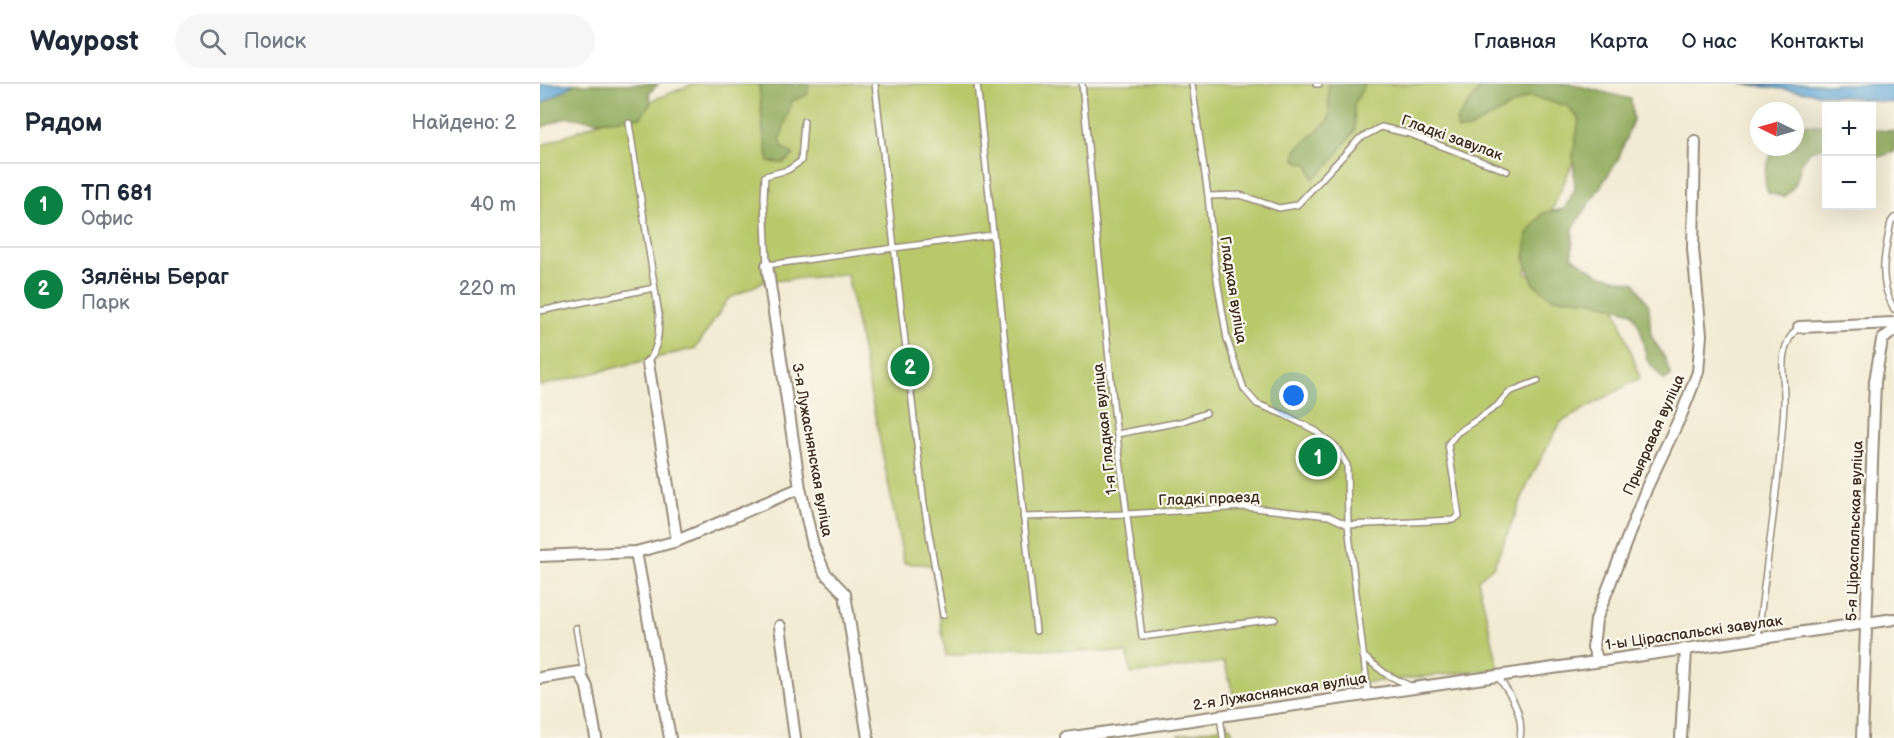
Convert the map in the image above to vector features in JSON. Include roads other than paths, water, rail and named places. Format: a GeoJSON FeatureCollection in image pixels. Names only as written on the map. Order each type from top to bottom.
{"type":"FeatureCollection","features":[{"type":"Feature","properties":{"kind":"street","name":"Прыяравая вуліца"},"geometry":{"type":"LineString","coordinates":[[1598,661],[1593,647],[1596,620],[1647,487],[1682,413],[1698,372],[1701,335],[1693,249],[1695,141]]}},
{"type":"Feature","properties":{"kind":"street","name":"3-я Лужаснянская вуліца"},"geometry":{"type":"LineString","coordinates":[[767,265],[800,488],[813,545],[825,573],[845,594],[868,738]]}},
{"type":"Feature","properties":{"kind":"street"},"geometry":{"type":"LineString","coordinates":[[1799,327],[1894,323]]}},
{"type":"Feature","properties":{"kind":"street","name":"5-я Ціраспальская вуліца"},"geometry":{"type":"LineString","coordinates":[[1862,738],[1875,381],[1882,340],[1894,330]]}},
{"type":"Feature","properties":{"kind":"street"},"geometry":{"type":"LineString","coordinates":[[648,363],[677,541]]}},
{"type":"Feature","properties":{"kind":"street"},"geometry":{"type":"LineString","coordinates":[[540,556],[636,552],[677,541],[800,488]]}},
{"type":"Feature","properties":{"kind":"street"},"geometry":{"type":"LineString","coordinates":[[636,552],[670,738]]}},
{"type":"Feature","properties":{"kind":"street","name":"1-ы Ціраспальскі завулак"},"geometry":{"type":"LineString","coordinates":[[1497,675],[1894,619]]}},
{"type":"Feature","properties":{"kind":"street"},"geometry":{"type":"LineString","coordinates":[[780,626],[795,738]]}},
{"type":"Feature","properties":{"kind":"street"},"geometry":{"type":"LineString","coordinates":[[1681,738],[1686,650]]}},
{"type":"Feature","properties":{"kind":"street"},"geometry":{"type":"LineString","coordinates":[[540,678],[579,672],[587,687],[596,738]]}},
{"type":"Feature","properties":{"kind":"street","name":"2-я Лужаснянская вуліца"},"geometry":{"type":"LineString","coordinates":[[1066,738],[1497,675]]}},
{"type":"Feature","properties":{"kind":"lane"},"geometry":{"type":"LineString","coordinates":[[875,84],[924,504],[943,615]]}},
{"type":"Feature","properties":{"kind":"lane"},"geometry":{"type":"LineString","coordinates":[[977,84],[1036,631]]}},
{"type":"Feature","properties":{"kind":"lane","name":"1-я Гладкая вуліца"},"geometry":{"type":"LineString","coordinates":[[1082,84],[1117,434],[1142,637],[1275,619]]}},
{"type":"Feature","properties":{"kind":"lane","name":"Гладкая вуліца"},"geometry":{"type":"LineString","coordinates":[[1192,84],[1208,196],[1215,267],[1227,339],[1244,389],[1257,404],[1316,431],[1336,447],[1347,465],[1348,525],[1368,694]]}},
{"type":"Feature","properties":{"kind":"lane"},"geometry":{"type":"LineString","coordinates":[[804,121],[801,161],[788,170],[765,177],[767,265],[992,235]]}},
{"type":"Feature","properties":{"kind":"lane"},"geometry":{"type":"LineString","coordinates":[[629,123],[659,315],[659,337],[648,363]]}},
{"type":"Feature","properties":{"kind":"lane","name":"Гладкі завулак"},"geometry":{"type":"LineString","coordinates":[[1208,196],[1240,195],[1279,208],[1297,205],[1359,138],[1381,127],[1410,134],[1507,171]]}},
{"type":"Feature","properties":{"kind":"lane"},"geometry":{"type":"LineString","coordinates":[[1894,218],[1882,265],[1888,297],[1894,309]]}},
{"type":"Feature","properties":{"kind":"lane"},"geometry":{"type":"LineString","coordinates":[[540,311],[654,288]]}},
{"type":"Feature","properties":{"kind":"lane"},"geometry":{"type":"LineString","coordinates":[[1757,639],[1781,458],[1785,387],[1782,371],[1784,355],[1790,335],[1799,327]]}},
{"type":"Feature","properties":{"kind":"lane","name":"Гладкі праезд"},"geometry":{"type":"LineString","coordinates":[[1023,517],[1245,507],[1329,516],[1348,525],[1454,520],[1459,516],[1458,501],[1448,444],[1457,433],[1497,406],[1509,392],[1538,381]]}},
{"type":"Feature","properties":{"kind":"lane"},"geometry":{"type":"LineString","coordinates":[[1117,434],[1180,422],[1206,413]]}},
{"type":"Feature","properties":{"kind":"lane"},"geometry":{"type":"LineString","coordinates":[[576,628],[587,687]]}},
{"type":"Feature","properties":{"kind":"lane"},"geometry":{"type":"LineString","coordinates":[[1363,656],[1386,674],[1413,687]]}},
{"type":"Feature","properties":{"kind":"lane"},"geometry":{"type":"LineString","coordinates":[[1497,675],[1513,697],[1519,712],[1520,738]]}},
{"type":"Feature","properties":{"kind":"lane"},"geometry":{"type":"LineString","coordinates":[[1221,717],[1223,738]]}},
{"type":"Feature","properties":{"kind":"water"},"geometry":{"type":"Polygon","coordinates":[[[540,84],[574,84],[540,105],[540,84]]]}},
{"type":"Feature","properties":{"kind":"water"},"geometry":{"type":"Polygon","coordinates":[[[1742,84],[1894,84],[1894,103],[1742,84]]]}},
{"type":"Feature","properties":{"kind":"place","name":"Зялёны Бераг"},"geometry":{"type":"Point","coordinates":[910,367]}},
{"type":"Feature","properties":{"kind":"place","name":"ТП 681"},"geometry":{"type":"Point","coordinates":[1318,457]}}]}
